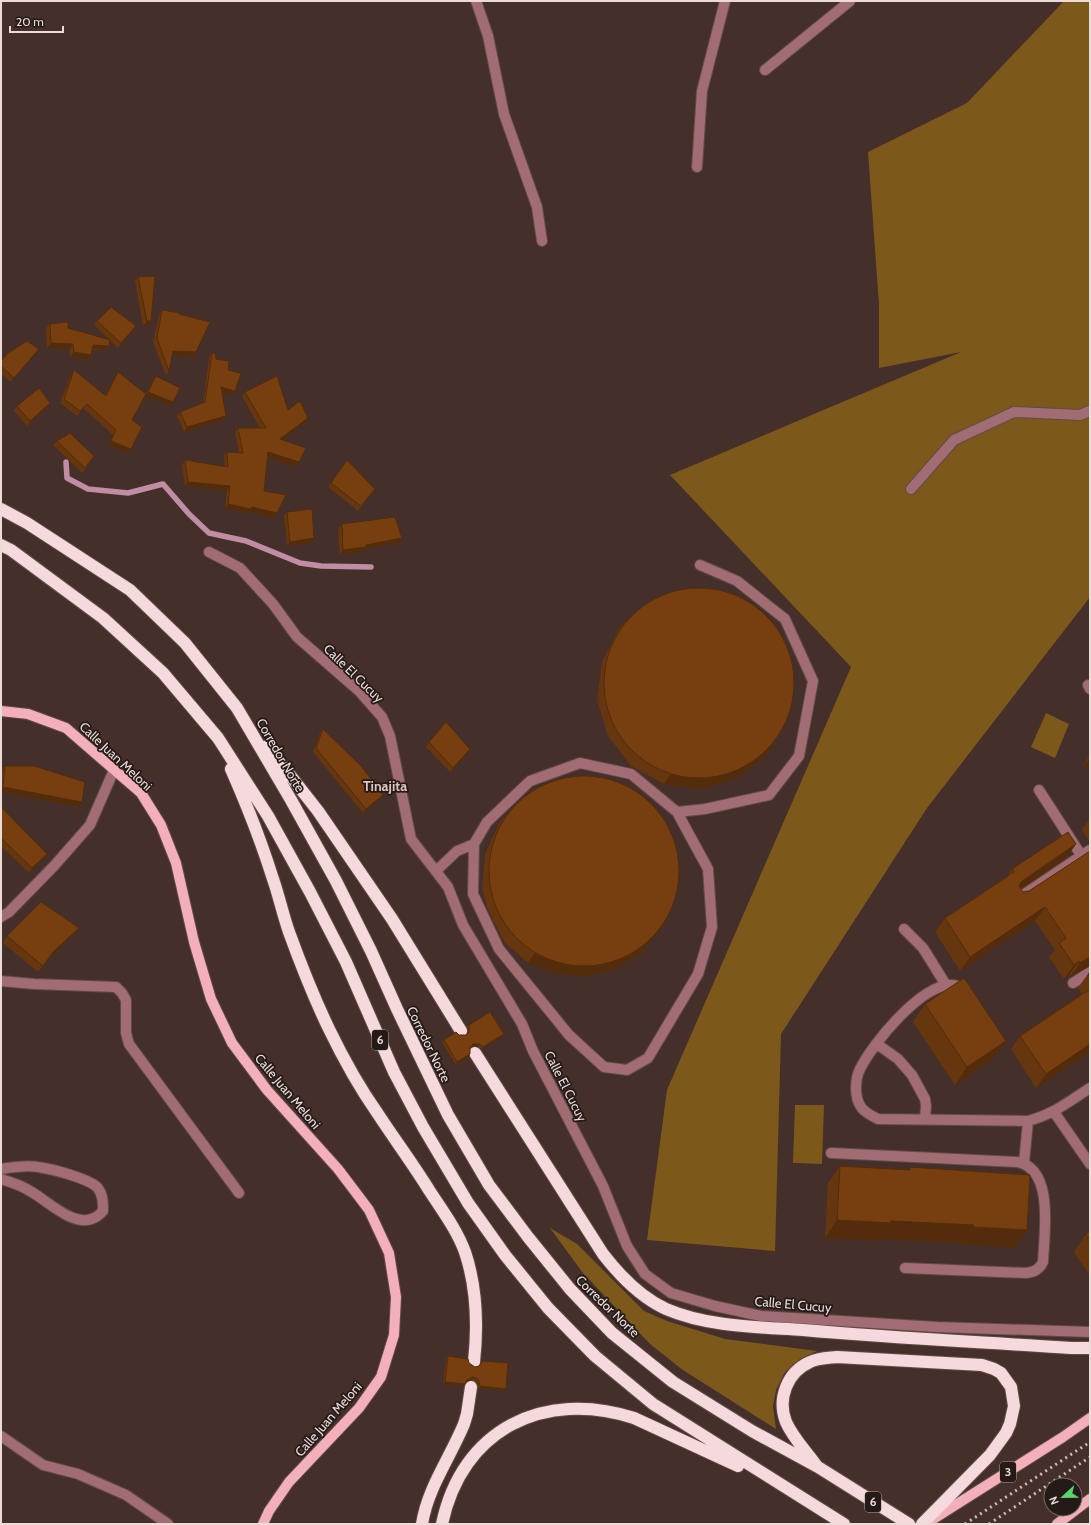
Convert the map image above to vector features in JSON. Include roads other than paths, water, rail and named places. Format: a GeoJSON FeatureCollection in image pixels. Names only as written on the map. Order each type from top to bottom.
{"type":"FeatureCollection","features":[{"type":"Feature","properties":{"kind":"highway","name":"Corredor Norte"},"geometry":{"type":"LineString","coordinates":[[1,509],[27,522],[130,590],[185,643],[237,708],[336,881],[371,951],[448,1115],[489,1185],[570,1289],[612,1332],[673,1382],[752,1431],[818,1467],[909,1524]]}},
{"type":"Feature","properties":{"kind":"highway","name":"6"},"geometry":{"type":"LineString","coordinates":[[1,545],[11,550],[104,618],[163,673],[218,738],[268,816],[310,892],[346,962],[394,1072],[423,1127],[468,1203],[505,1254],[548,1308],[595,1356],[653,1404],[844,1524]]}},
{"type":"Feature","properties":{"kind":"highway"},"geometry":{"type":"LineString","coordinates":[[237,708],[318,811],[392,919],[462,1031]]}},
{"type":"Feature","properties":{"kind":"highway"},"geometry":{"type":"LineString","coordinates":[[218,738],[251,815],[274,879],[289,931],[306,977],[329,1030],[377,1114],[414,1166],[450,1223],[464,1250],[476,1303],[477,1321],[474,1362]]}},
{"type":"Feature","properties":{"kind":"highway"},"geometry":{"type":"LineString","coordinates":[[475,1053],[603,1254],[614,1268],[635,1289],[665,1308],[696,1319],[741,1325],[845,1334],[1090,1348]]}},
{"type":"Feature","properties":{"kind":"highway"},"geometry":{"type":"LineString","coordinates":[[818,1467],[793,1434],[784,1413],[783,1394],[786,1386],[795,1372],[809,1362],[818,1359],[837,1358],[982,1365],[994,1368],[1007,1380],[1013,1395],[1013,1416],[1006,1433],[990,1455],[922,1524]]}},
{"type":"Feature","properties":{"kind":"highway"},"geometry":{"type":"LineString","coordinates":[[422,1524],[426,1503],[433,1486],[464,1424],[471,1387]]}},
{"type":"Feature","properties":{"kind":"highway"},"geometry":{"type":"LineString","coordinates":[[442,1524],[449,1497],[461,1471],[470,1459],[491,1438],[515,1423],[529,1417],[570,1408],[595,1409],[634,1418],[782,1486]]}},
{"type":"Feature","properties":{"kind":"main road","name":"Calle Juan Meloni"},"geometry":{"type":"LineString","coordinates":[[1,711],[28,714],[66,728],[141,793],[161,826],[176,863],[194,942],[211,999],[232,1043],[267,1090],[338,1169],[369,1210],[389,1253],[396,1297],[394,1335],[381,1377],[359,1408],[289,1482],[269,1511],[263,1524]]}},
{"type":"Feature","properties":{"kind":"main road","name":"3"},"geometry":{"type":"LineString","coordinates":[[926,1524],[1063,1437],[1090,1418]]}},
{"type":"Feature","properties":{"kind":"main road"},"geometry":{"type":"LineString","coordinates":[[1057,1524],[1090,1498]]}},
{"type":"Feature","properties":{"kind":"street"},"geometry":{"type":"LineString","coordinates":[[476,1],[488,36],[504,114],[537,207],[542,241]]}},
{"type":"Feature","properties":{"kind":"street"},"geometry":{"type":"LineString","coordinates":[[697,167],[702,92],[725,1]]}},
{"type":"Feature","properties":{"kind":"street"},"geometry":{"type":"LineString","coordinates":[[765,70],[850,1]]}},
{"type":"Feature","properties":{"kind":"street"},"geometry":{"type":"LineString","coordinates":[[911,489],[954,440],[1014,412],[1080,415],[1090,411]]}},
{"type":"Feature","properties":{"kind":"street","name":"Calle El Cucuy"},"geometry":{"type":"LineString","coordinates":[[209,552],[240,568],[273,604],[296,637],[359,691],[382,717],[390,736],[411,839],[448,887],[463,925],[522,1024],[533,1051],[602,1186],[627,1246],[645,1274],[671,1293],[715,1306],[760,1316],[937,1327],[1090,1332]]}},
{"type":"Feature","properties":{"kind":"street"},"geometry":{"type":"LineString","coordinates":[[677,812],[706,810],[769,795],[799,756],[814,681],[785,619],[737,581],[700,565]]}},
{"type":"Feature","properties":{"kind":"street"},"geometry":{"type":"LineString","coordinates":[[580,763],[631,774],[677,812],[708,869],[712,927],[698,974],[648,1058],[627,1070],[604,1067],[569,1035],[499,949],[473,894],[474,844],[487,822],[530,782],[580,763]]}},
{"type":"Feature","properties":{"kind":"street"},"geometry":{"type":"LineString","coordinates":[[1,917],[9,912],[54,866],[90,826],[114,770]]}},
{"type":"Feature","properties":{"kind":"street"},"geometry":{"type":"LineString","coordinates":[[1039,790],[1086,853],[1090,869]]}},
{"type":"Feature","properties":{"kind":"street"},"geometry":{"type":"LineString","coordinates":[[436,871],[457,851],[474,844]]}},
{"type":"Feature","properties":{"kind":"street"},"geometry":{"type":"LineString","coordinates":[[1016,900],[1086,853]]}},
{"type":"Feature","properties":{"kind":"street"},"geometry":{"type":"LineString","coordinates":[[904,929],[923,948],[946,985]]}},
{"type":"Feature","properties":{"kind":"street"},"geometry":{"type":"LineString","coordinates":[[1073,983],[1090,972]]}},
{"type":"Feature","properties":{"kind":"street"},"geometry":{"type":"LineString","coordinates":[[1,981],[34,984],[116,987],[126,1000],[126,1033],[129,1044],[239,1193]]}},
{"type":"Feature","properties":{"kind":"street"},"geometry":{"type":"LineString","coordinates":[[974,999],[970,992],[964,988],[946,985],[935,989],[912,1004],[891,1025],[860,1069],[856,1094],[860,1106],[867,1114],[878,1119],[925,1118],[1028,1121],[1054,1112],[1090,1088]]}},
{"type":"Feature","properties":{"kind":"street"},"geometry":{"type":"LineString","coordinates":[[877,1044],[898,1059],[912,1075],[925,1099],[925,1118]]}},
{"type":"Feature","properties":{"kind":"street"},"geometry":{"type":"LineString","coordinates":[[1054,1112],[1090,1164]]}},
{"type":"Feature","properties":{"kind":"street"},"geometry":{"type":"LineString","coordinates":[[1024,1163],[1028,1121]]}},
{"type":"Feature","properties":{"kind":"street"},"geometry":{"type":"LineString","coordinates":[[831,1153],[1024,1163],[1032,1169],[1037,1177],[1045,1202],[1043,1262],[1040,1267],[1032,1272],[1026,1273],[905,1268]]}},
{"type":"Feature","properties":{"kind":"street"},"geometry":{"type":"LineString","coordinates":[[1,1169],[10,1167],[38,1167],[84,1179],[97,1188],[103,1198],[103,1211],[96,1217],[87,1221],[76,1220],[30,1191],[12,1182],[1,1179]]}},
{"type":"Feature","properties":{"kind":"street"},"geometry":{"type":"LineString","coordinates":[[1,1436],[43,1465],[78,1474],[126,1495],[168,1524]]}},
{"type":"Feature","properties":{"kind":"waterway"},"geometry":{"type":"LineString","coordinates":[[66,462],[67,478],[88,489],[128,493],[163,484],[189,514],[209,533],[246,541],[300,563],[321,566],[371,567]]}},
{"type":"Feature","properties":{"kind":"railway"},"geometry":{"type":"LineString","coordinates":[[965,1524],[1090,1442]]}},
{"type":"Feature","properties":{"kind":"railway"},"geometry":{"type":"LineString","coordinates":[[989,1524],[1090,1457]]}},
{"type":"Feature","properties":{"kind":"district","name":"Tinajita"},"geometry":{"type":"Point","coordinates":[385,786]}}]}
